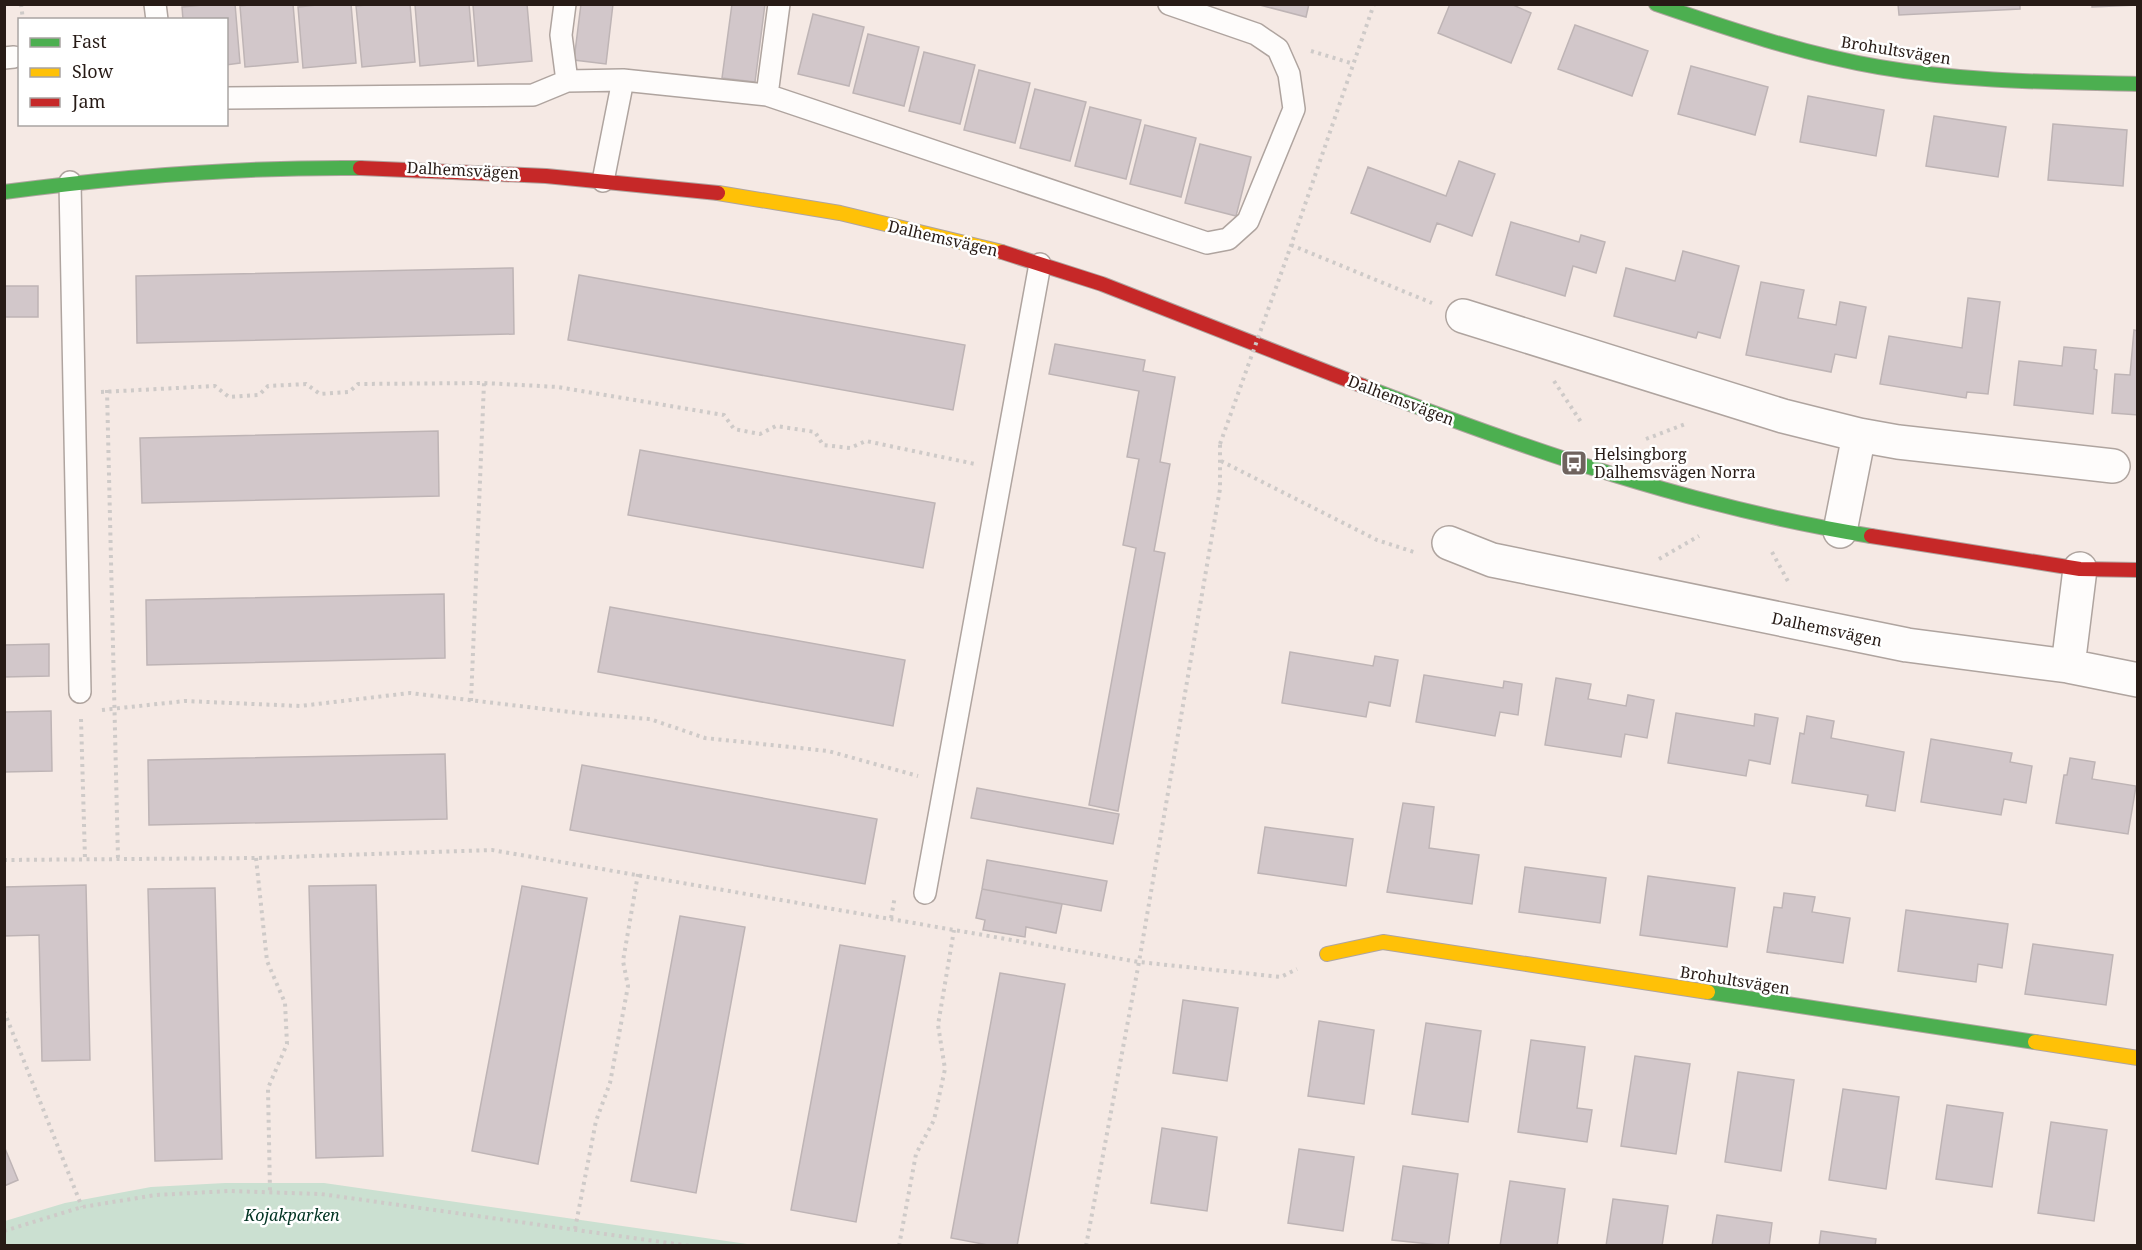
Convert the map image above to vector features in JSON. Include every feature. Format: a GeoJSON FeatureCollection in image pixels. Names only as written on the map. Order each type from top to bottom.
{"type":"FeatureCollection","features":[{"type":"Feature","properties":{"kind":"street","name":"Brohultsvägen"},"geometry":{"type":"LineString","coordinates":[[1656,4],[1749,37],[1881,67],[1962,77],[2138,84]]}},
{"type":"Feature","properties":{"kind":"street","name":"Dalhemsvägen"},"geometry":{"type":"LineString","coordinates":[[4,192],[70,182],[173,172],[378,167],[510,171],[815,208],[1009,254],[1040,264],[1112,288],[1482,432],[1574,463],[1705,501],[1840,531],[2080,569],[2138,570]]}},
{"type":"Feature","properties":{"kind":"street"},"geometry":{"type":"LineString","coordinates":[[1462,316],[1783,416],[1859,435],[1898,442],[2113,466]]}},
{"type":"Feature","properties":{"kind":"street"},"geometry":{"type":"LineString","coordinates":[[1840,531],[1859,435]]}},
{"type":"Feature","properties":{"kind":"street","name":"Dalhemsvägen"},"geometry":{"type":"LineString","coordinates":[[1449,543],[1492,560],[1907,645],[2068,666],[2138,680]]}},
{"type":"Feature","properties":{"kind":"street"},"geometry":{"type":"LineString","coordinates":[[2068,666],[2080,569]]}},
{"type":"Feature","properties":{"kind":"street","name":"Brohultsvägen"},"geometry":{"type":"LineString","coordinates":[[1327,954],[1383,942],[2138,1058]]}},
{"type":"Feature","properties":{"kind":"lane"},"geometry":{"type":"LineString","coordinates":[[565,4],[561,35],[567,81]]}},
{"type":"Feature","properties":{"kind":"lane"},"geometry":{"type":"LineString","coordinates":[[767,95],[779,4]]}},
{"type":"Feature","properties":{"kind":"lane"},"geometry":{"type":"LineString","coordinates":[[228,98],[533,95],[567,81],[623,80],[767,95],[1207,243],[1228,239],[1248,221],[1294,109],[1288,74],[1278,49],[1256,34],[1169,4]]}},
{"type":"Feature","properties":{"kind":"lane"},"geometry":{"type":"LineString","coordinates":[[603,181],[623,80]]}},
{"type":"Feature","properties":{"kind":"lane"},"geometry":{"type":"LineString","coordinates":[[70,182],[80,692]]}},
{"type":"Feature","properties":{"kind":"lane"},"geometry":{"type":"LineString","coordinates":[[925,893],[1040,264]]}},
{"type":"Feature","properties":{"kind":"path"},"geometry":{"type":"LineString","coordinates":[[1086,1245],[1139,962],[1220,489],[1220,444],[1374,4]]}},
{"type":"Feature","properties":{"kind":"path"},"geometry":{"type":"LineString","coordinates":[[1278,49],[1305,49],[1354,64]]}},
{"type":"Feature","properties":{"kind":"path"},"geometry":{"type":"LineString","coordinates":[[1291,245],[1462,316]]}},
{"type":"Feature","properties":{"kind":"path"},"geometry":{"type":"LineString","coordinates":[[74,397],[107,390],[215,386],[229,397],[259,395],[268,386],[306,384],[320,394],[349,392],[358,384],[484,383],[558,387],[724,415],[734,429],[760,434],[776,426],[815,432],[823,445],[850,448],[866,441],[1002,470]]}},
{"type":"Feature","properties":{"kind":"path"},"geometry":{"type":"LineString","coordinates":[[471,701],[484,383]]}},
{"type":"Feature","properties":{"kind":"path"},"geometry":{"type":"LineString","coordinates":[[107,390],[118,859]]}},
{"type":"Feature","properties":{"kind":"path"},"geometry":{"type":"LineString","coordinates":[[1220,461],[1377,540],[1427,555],[1442,550],[1449,543]]}},
{"type":"Feature","properties":{"kind":"path"},"geometry":{"type":"LineString","coordinates":[[80,692],[86,859]]}},
{"type":"Feature","properties":{"kind":"path"},"geometry":{"type":"LineString","coordinates":[[80,713],[185,701],[300,706],[410,693],[650,719],[705,738],[828,751],[945,784]]}},
{"type":"Feature","properties":{"kind":"path"},"geometry":{"type":"LineString","coordinates":[[4,860],[256,858],[492,850],[1139,962],[1281,977],[1327,954]]}},
{"type":"Feature","properties":{"kind":"path"},"geometry":{"type":"LineString","coordinates":[[256,858],[267,962],[285,1003],[288,1044],[268,1088],[270,1192]]}},
{"type":"Feature","properties":{"kind":"path"},"geometry":{"type":"LineString","coordinates":[[575,1229],[596,1121],[610,1083],[628,986],[623,961],[638,874]]}},
{"type":"Feature","properties":{"kind":"path"},"geometry":{"type":"LineString","coordinates":[[899,1245],[916,1154],[934,1120],[945,1069],[938,1025],[954,930]]}},
{"type":"Feature","properties":{"kind":"path"},"geometry":{"type":"LineString","coordinates":[[4,1011],[82,1207]]}},
{"type":"Feature","properties":{"kind":"path"},"geometry":{"type":"LineString","coordinates":[[4,1231],[82,1207],[156,1195],[229,1191],[321,1194],[690,1245]]}},
{"type":"Feature","properties":{"kind":"green space","name":"Kojakparken"},"geometry":{"type":"Polygon","coordinates":[[[225,1183],[324,1183],[754,1245],[5,1245],[5,1221],[65,1203],[151,1187],[225,1183]]]}},
{"type":"Feature","properties":{"kind":"building"},"geometry":{"type":"Polygon","coordinates":[[[235,4],[240,63],[228,65],[228,18],[183,18],[182,7],[235,4]]]}},
{"type":"Feature","properties":{"kind":"building"},"geometry":{"type":"Polygon","coordinates":[[[293,4],[298,62],[245,67],[240,6],[293,4]]]}},
{"type":"Feature","properties":{"kind":"building"},"geometry":{"type":"Polygon","coordinates":[[[351,4],[356,63],[303,68],[298,7],[351,4]]]}},
{"type":"Feature","properties":{"kind":"building"},"geometry":{"type":"Polygon","coordinates":[[[410,4],[415,62],[362,67],[356,6],[410,4]]]}},
{"type":"Feature","properties":{"kind":"building"},"geometry":{"type":"Polygon","coordinates":[[[469,4],[474,61],[420,66],[415,5],[469,4]]]}},
{"type":"Feature","properties":{"kind":"building"},"geometry":{"type":"Polygon","coordinates":[[[527,4],[532,61],[478,66],[473,5],[527,4]]]}},
{"type":"Feature","properties":{"kind":"building"},"geometry":{"type":"Polygon","coordinates":[[[581,4],[613,4],[606,64],[574,60],[581,4]]]}},
{"type":"Feature","properties":{"kind":"building"},"geometry":{"type":"Polygon","coordinates":[[[732,4],[765,4],[755,82],[722,78],[732,4]]]}},
{"type":"Feature","properties":{"kind":"building"},"geometry":{"type":"Polygon","coordinates":[[[1256,4],[1309,4],[1306,17],[1256,4]]]}},
{"type":"Feature","properties":{"kind":"building"},"geometry":{"type":"Polygon","coordinates":[[[1450,4],[1511,4],[1531,13],[1511,63],[1438,33],[1450,4]]]}},
{"type":"Feature","properties":{"kind":"building"},"geometry":{"type":"Polygon","coordinates":[[[1898,4],[2020,4],[2020,9],[1899,15],[1898,4]]]}},
{"type":"Feature","properties":{"kind":"building"},"geometry":{"type":"Polygon","coordinates":[[[2092,4],[2138,4],[2138,5],[2092,7],[2092,4]]]}},
{"type":"Feature","properties":{"kind":"building"},"geometry":{"type":"Polygon","coordinates":[[[813,14],[864,27],[849,86],[798,74],[813,14]]]}},
{"type":"Feature","properties":{"kind":"building"},"geometry":{"type":"Polygon","coordinates":[[[1575,25],[1648,51],[1632,96],[1558,69],[1575,25]]]}},
{"type":"Feature","properties":{"kind":"building"},"geometry":{"type":"Polygon","coordinates":[[[868,34],[919,47],[904,106],[853,93],[868,34]]]}},
{"type":"Feature","properties":{"kind":"building"},"geometry":{"type":"Polygon","coordinates":[[[924,52],[975,65],[960,124],[909,111],[924,52]]]}},
{"type":"Feature","properties":{"kind":"building"},"geometry":{"type":"Polygon","coordinates":[[[1691,66],[1768,87],[1755,135],[1678,114],[1691,66]]]}},
{"type":"Feature","properties":{"kind":"building"},"geometry":{"type":"Polygon","coordinates":[[[979,70],[1030,83],[1015,143],[964,130],[979,70]]]}},
{"type":"Feature","properties":{"kind":"building"},"geometry":{"type":"Polygon","coordinates":[[[1035,89],[1086,102],[1070,161],[1020,148],[1035,89]]]}},
{"type":"Feature","properties":{"kind":"building"},"geometry":{"type":"Polygon","coordinates":[[[1808,96],[1884,110],[1876,156],[1800,142],[1808,96]]]}},
{"type":"Feature","properties":{"kind":"building"},"geometry":{"type":"Polygon","coordinates":[[[1090,107],[1141,120],[1126,179],[1075,166],[1090,107]]]}},
{"type":"Feature","properties":{"kind":"building"},"geometry":{"type":"Polygon","coordinates":[[[1934,116],[2006,127],[1998,177],[1926,166],[1934,116]]]}},
{"type":"Feature","properties":{"kind":"building"},"geometry":{"type":"Polygon","coordinates":[[[2053,124],[2127,130],[2123,186],[2048,180],[2053,124]]]}},
{"type":"Feature","properties":{"kind":"building"},"geometry":{"type":"Polygon","coordinates":[[[1145,125],[1196,138],[1181,197],[1130,184],[1145,125]]]}},
{"type":"Feature","properties":{"kind":"building"},"geometry":{"type":"Polygon","coordinates":[[[1200,144],[1251,157],[1236,216],[1185,203],[1200,144]]]}},
{"type":"Feature","properties":{"kind":"building"},"geometry":{"type":"Polygon","coordinates":[[[1459,161],[1495,174],[1472,236],[1437,223],[1430,242],[1351,213],[1368,167],[1446,196],[1459,161]]]}},
{"type":"Feature","properties":{"kind":"building"},"geometry":{"type":"Polygon","coordinates":[[[1511,222],[1579,242],[1581,235],[1605,242],[1596,273],[1573,266],[1565,296],[1496,275],[1511,222]]]}},
{"type":"Feature","properties":{"kind":"building"},"geometry":{"type":"Polygon","coordinates":[[[1683,251],[1739,266],[1720,338],[1698,332],[1696,338],[1614,316],[1626,268],[1675,281],[1683,251]]]}},
{"type":"Feature","properties":{"kind":"building"},"geometry":{"type":"Polygon","coordinates":[[[513,268],[514,334],[137,343],[136,276],[513,268]]]}},
{"type":"Feature","properties":{"kind":"building"},"geometry":{"type":"Polygon","coordinates":[[[579,275],[965,345],[953,410],[568,340],[579,275]]]}},
{"type":"Feature","properties":{"kind":"building"},"geometry":{"type":"Polygon","coordinates":[[[1761,282],[1804,290],[1798,318],[1836,325],[1840,302],[1866,307],[1856,358],[1835,354],[1831,372],[1746,355],[1761,282]]]}},
{"type":"Feature","properties":{"kind":"building"},"geometry":{"type":"Polygon","coordinates":[[[4,286],[38,286],[38,317],[4,317],[4,286]]]}},
{"type":"Feature","properties":{"kind":"building"},"geometry":{"type":"Polygon","coordinates":[[[1968,298],[2000,302],[1988,394],[1967,392],[1966,398],[1880,384],[1889,336],[1962,348],[1968,298]]]}},
{"type":"Feature","properties":{"kind":"building"},"geometry":{"type":"Polygon","coordinates":[[[2134,330],[2138,331],[2138,415],[2112,413],[2115,374],[2130,375],[2134,330]]]}},
{"type":"Feature","properties":{"kind":"building"},"geometry":{"type":"Polygon","coordinates":[[[1055,344],[1145,360],[1143,371],[1175,377],[1160,462],[1170,464],[1154,551],[1165,553],[1118,811],[1089,805],[1136,548],[1123,545],[1139,459],[1127,457],[1139,391],[1049,374],[1055,344]]]}},
{"type":"Feature","properties":{"kind":"building"},"geometry":{"type":"Polygon","coordinates":[[[2064,347],[2096,350],[2094,369],[2097,370],[2093,414],[2014,405],[2019,361],[2062,366],[2064,347]]]}},
{"type":"Feature","properties":{"kind":"building"},"geometry":{"type":"Polygon","coordinates":[[[438,431],[439,496],[142,503],[140,438],[438,431]]]}},
{"type":"Feature","properties":{"kind":"building"},"geometry":{"type":"Polygon","coordinates":[[[640,450],[935,503],[923,568],[628,515],[640,450]]]}},
{"type":"Feature","properties":{"kind":"building"},"geometry":{"type":"Polygon","coordinates":[[[444,594],[445,658],[147,665],[146,600],[444,594]]]}},
{"type":"Feature","properties":{"kind":"building"},"geometry":{"type":"Polygon","coordinates":[[[610,607],[905,660],[893,726],[598,672],[610,607]]]}},
{"type":"Feature","properties":{"kind":"building"},"geometry":{"type":"Polygon","coordinates":[[[49,644],[49,676],[4,677],[4,645],[49,644]]]}},
{"type":"Feature","properties":{"kind":"building"},"geometry":{"type":"Polygon","coordinates":[[[1290,652],[1373,666],[1375,656],[1398,660],[1390,706],[1369,702],[1366,717],[1282,703],[1290,652]]]}},
{"type":"Feature","properties":{"kind":"building"},"geometry":{"type":"Polygon","coordinates":[[[1424,675],[1503,688],[1504,681],[1522,684],[1518,715],[1500,712],[1495,736],[1416,722],[1424,675]]]}},
{"type":"Feature","properties":{"kind":"building"},"geometry":{"type":"Polygon","coordinates":[[[1556,678],[1591,684],[1588,699],[1626,706],[1628,695],[1654,700],[1647,738],[1625,734],[1621,757],[1545,745],[1556,678]]]}},
{"type":"Feature","properties":{"kind":"building"},"geometry":{"type":"Polygon","coordinates":[[[51,711],[52,771],[4,772],[4,712],[51,711]]]}},
{"type":"Feature","properties":{"kind":"building"},"geometry":{"type":"Polygon","coordinates":[[[1676,713],[1754,726],[1755,714],[1778,718],[1770,764],[1749,760],[1746,776],[1668,763],[1676,713]]]}},
{"type":"Feature","properties":{"kind":"building"},"geometry":{"type":"Polygon","coordinates":[[[1807,716],[1834,721],[1831,738],[1904,752],[1895,811],[1866,806],[1868,795],[1792,783],[1800,733],[1804,734],[1807,716]]]}},
{"type":"Feature","properties":{"kind":"building"},"geometry":{"type":"Polygon","coordinates":[[[1931,739],[2012,753],[2010,762],[2032,766],[2026,803],[2004,799],[2001,815],[1921,802],[1931,739]]]}},
{"type":"Feature","properties":{"kind":"building"},"geometry":{"type":"Polygon","coordinates":[[[445,754],[447,819],[149,825],[148,760],[445,754]]]}},
{"type":"Feature","properties":{"kind":"building"},"geometry":{"type":"Polygon","coordinates":[[[2070,758],[2095,762],[2092,779],[2136,786],[2128,834],[2056,823],[2064,775],[2067,775],[2070,758]]]}},
{"type":"Feature","properties":{"kind":"building"},"geometry":{"type":"Polygon","coordinates":[[[582,765],[877,819],[865,884],[570,830],[582,765]]]}},
{"type":"Feature","properties":{"kind":"building"},"geometry":{"type":"Polygon","coordinates":[[[977,788],[1119,814],[1113,844],[971,818],[977,788]]]}},
{"type":"Feature","properties":{"kind":"building"},"geometry":{"type":"Polygon","coordinates":[[[1403,803],[1434,807],[1429,848],[1479,855],[1472,904],[1387,892],[1403,803]]]}},
{"type":"Feature","properties":{"kind":"building"},"geometry":{"type":"Polygon","coordinates":[[[1265,827],[1353,839],[1346,886],[1258,873],[1265,827]]]}},
{"type":"Feature","properties":{"kind":"building"},"geometry":{"type":"Polygon","coordinates":[[[987,860],[1107,881],[1101,911],[982,889],[987,860]]]}},
{"type":"Feature","properties":{"kind":"building"},"geometry":{"type":"Polygon","coordinates":[[[1525,867],[1606,878],[1600,923],[1519,912],[1525,867]]]}},
{"type":"Feature","properties":{"kind":"building"},"geometry":{"type":"Polygon","coordinates":[[[1648,876],[1735,888],[1727,947],[1640,935],[1648,876]]]}},
{"type":"Feature","properties":{"kind":"building"},"geometry":{"type":"Polygon","coordinates":[[[86,885],[90,1060],[42,1061],[39,935],[4,936],[4,887],[86,885]]]}},
{"type":"Feature","properties":{"kind":"building"},"geometry":{"type":"Polygon","coordinates":[[[376,885],[383,1156],[316,1158],[309,886],[376,885]]]}},
{"type":"Feature","properties":{"kind":"building"},"geometry":{"type":"Polygon","coordinates":[[[522,886],[587,898],[538,1164],[472,1151],[522,886]]]}},
{"type":"Feature","properties":{"kind":"building"},"geometry":{"type":"Polygon","coordinates":[[[215,888],[222,1159],[155,1161],[148,889],[215,888]]]}},
{"type":"Feature","properties":{"kind":"building"},"geometry":{"type":"Polygon","coordinates":[[[982,889],[1062,904],[1056,933],[1026,927],[1025,937],[983,930],[985,920],[976,918],[982,889]]]}},
{"type":"Feature","properties":{"kind":"building"},"geometry":{"type":"Polygon","coordinates":[[[1784,893],[1815,897],[1812,912],[1850,918],[1843,963],[1767,952],[1774,907],[1782,908],[1784,893]]]}},
{"type":"Feature","properties":{"kind":"building"},"geometry":{"type":"Polygon","coordinates":[[[1906,910],[2008,924],[2002,968],[1978,964],[1976,982],[1898,971],[1906,910]]]}},
{"type":"Feature","properties":{"kind":"building"},"geometry":{"type":"Polygon","coordinates":[[[680,916],[745,927],[696,1193],[631,1181],[680,916]]]}},
{"type":"Feature","properties":{"kind":"building"},"geometry":{"type":"Polygon","coordinates":[[[2033,944],[2113,955],[2106,1005],[2025,994],[2033,944]]]}},
{"type":"Feature","properties":{"kind":"building"},"geometry":{"type":"Polygon","coordinates":[[[840,945],[905,956],[856,1222],[791,1210],[840,945]]]}},
{"type":"Feature","properties":{"kind":"building"},"geometry":{"type":"Polygon","coordinates":[[[1000,973],[1065,984],[1017,1246],[993,1246],[951,1238],[1000,973]]]}},
{"type":"Feature","properties":{"kind":"building"},"geometry":{"type":"Polygon","coordinates":[[[1183,1000],[1238,1008],[1227,1081],[1173,1073],[1183,1000]]]}},
{"type":"Feature","properties":{"kind":"building"},"geometry":{"type":"Polygon","coordinates":[[[1319,1021],[1374,1030],[1364,1104],[1308,1096],[1319,1021]]]}},
{"type":"Feature","properties":{"kind":"building"},"geometry":{"type":"Polygon","coordinates":[[[1426,1023],[1481,1031],[1468,1122],[1412,1114],[1426,1023]]]}},
{"type":"Feature","properties":{"kind":"building"},"geometry":{"type":"Polygon","coordinates":[[[1531,1040],[1585,1047],[1577,1108],[1592,1110],[1587,1142],[1518,1132],[1531,1040]]]}},
{"type":"Feature","properties":{"kind":"building"},"geometry":{"type":"Polygon","coordinates":[[[1635,1056],[1690,1064],[1676,1154],[1621,1146],[1635,1056]]]}},
{"type":"Feature","properties":{"kind":"building"},"geometry":{"type":"Polygon","coordinates":[[[1738,1072],[1794,1080],[1781,1171],[1725,1162],[1738,1072]]]}},
{"type":"Feature","properties":{"kind":"building"},"geometry":{"type":"Polygon","coordinates":[[[1843,1089],[1899,1097],[1886,1189],[1829,1180],[1843,1089]]]}},
{"type":"Feature","properties":{"kind":"building"},"geometry":{"type":"Polygon","coordinates":[[[1947,1105],[2003,1113],[1992,1187],[1936,1179],[1947,1105]]]}},
{"type":"Feature","properties":{"kind":"building"},"geometry":{"type":"Polygon","coordinates":[[[2051,1122],[2107,1130],[2094,1221],[2038,1213],[2051,1122]]]}},
{"type":"Feature","properties":{"kind":"building"},"geometry":{"type":"Polygon","coordinates":[[[1162,1128],[1217,1137],[1207,1211],[1151,1203],[1162,1128]]]}},
{"type":"Feature","properties":{"kind":"building"},"geometry":{"type":"Polygon","coordinates":[[[4,1146],[18,1180],[4,1186],[4,1146]]]}},
{"type":"Feature","properties":{"kind":"building"},"geometry":{"type":"Polygon","coordinates":[[[1299,1149],[1354,1157],[1343,1231],[1288,1223],[1299,1149]]]}},
{"type":"Feature","properties":{"kind":"building"},"geometry":{"type":"Polygon","coordinates":[[[1403,1166],[1458,1174],[1448,1246],[1392,1240],[1403,1166]]]}},
{"type":"Feature","properties":{"kind":"building"},"geometry":{"type":"Polygon","coordinates":[[[1510,1181],[1565,1189],[1557,1246],[1500,1246],[1510,1181]]]}},
{"type":"Feature","properties":{"kind":"building"},"geometry":{"type":"Polygon","coordinates":[[[1613,1199],[1668,1206],[1662,1246],[1606,1246],[1613,1199]]]}},
{"type":"Feature","properties":{"kind":"building"},"geometry":{"type":"Polygon","coordinates":[[[1717,1215],[1772,1223],[1769,1246],[1712,1246],[1717,1215]]]}},
{"type":"Feature","properties":{"kind":"building"},"geometry":{"type":"Polygon","coordinates":[[[1821,1231],[1876,1239],[1875,1246],[1819,1246],[1821,1231]]]}},
{"type":"Feature","properties":{"kind":"traffic: fast"},"geometry":{"type":"LineString","coordinates":[[1656,4],[1794,48],[1879,67],[1944,76],[2041,82],[2138,84]]}},
{"type":"Feature","properties":{"kind":"traffic: fast"},"geometry":{"type":"LineString","coordinates":[[4,192],[93,181],[182,174],[271,169],[360,168]]}},
{"type":"Feature","properties":{"kind":"traffic: fast"},"geometry":{"type":"LineString","coordinates":[[1363,386],[1550,454],[1677,493],[1741,510],[1871,536]]}},
{"type":"Feature","properties":{"kind":"traffic: fast"},"geometry":{"type":"LineString","coordinates":[[1708,992],[2035,1042]]}},
{"type":"Feature","properties":{"kind":"traffic: slow"},"geometry":{"type":"LineString","coordinates":[[718,193],[840,213],[1002,252]]}},
{"type":"Feature","properties":{"kind":"traffic: slow"},"geometry":{"type":"LineString","coordinates":[[1327,954],[1383,942],[1708,992]]}},
{"type":"Feature","properties":{"kind":"traffic: slow"},"geometry":{"type":"LineString","coordinates":[[2035,1042],[2138,1058]]}},
{"type":"Feature","properties":{"kind":"traffic: jam"},"geometry":{"type":"LineString","coordinates":[[360,168],[546,176],[718,193]]}},
{"type":"Feature","properties":{"kind":"traffic: jam"},"geometry":{"type":"LineString","coordinates":[[1002,252],[1102,284],[1363,386]]}},
{"type":"Feature","properties":{"kind":"traffic: jam"},"geometry":{"type":"LineString","coordinates":[[1871,536],[2080,569],[2138,570]]}},
{"type":"Feature","properties":{"kind":"place","name":"Helsingborg Dalhemsvägen Norra"},"geometry":{"type":"Point","coordinates":[1574,463]}}]}
